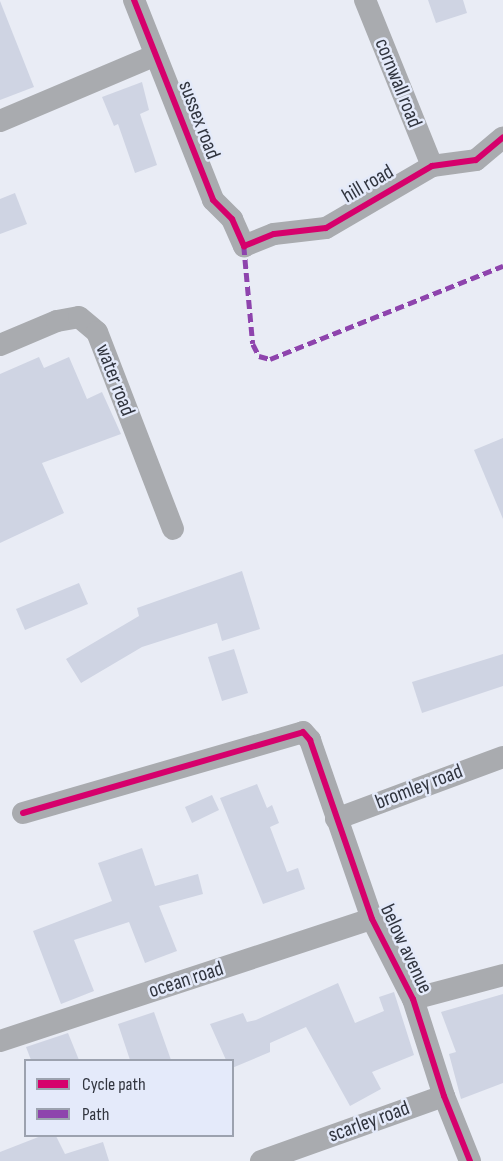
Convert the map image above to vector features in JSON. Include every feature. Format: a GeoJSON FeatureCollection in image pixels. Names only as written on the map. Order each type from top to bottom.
{"type":"FeatureCollection","features":[{"type":"Feature","properties":{"kind":"street","name":"sussex road"},"geometry":{"type":"LineString","coordinates":[[134,0],[213,200],[232,219],[244,246]]}},
{"type":"Feature","properties":{"kind":"street","name":"cornwall road"},"geometry":{"type":"LineString","coordinates":[[365,0],[432,166]]}},
{"type":"Feature","properties":{"kind":"street"},"geometry":{"type":"LineString","coordinates":[[0,121],[156,55]]}},
{"type":"Feature","properties":{"kind":"street","name":"hill road"},"geometry":{"type":"LineString","coordinates":[[244,246],[274,234],[326,228],[432,166],[476,160],[503,137]]}},
{"type":"Feature","properties":{"kind":"street","name":"water road"},"geometry":{"type":"LineString","coordinates":[[0,345],[57,321],[79,317],[97,332],[172,529]]}},
{"type":"Feature","properties":{"kind":"street","name":"below avenue"},"geometry":{"type":"LineString","coordinates":[[23,813],[303,732],[310,740],[372,919],[414,999],[444,1096],[470,1161]]}},
{"type":"Feature","properties":{"kind":"street","name":"bromley road"},"geometry":{"type":"LineString","coordinates":[[336,819],[503,757]]}},
{"type":"Feature","properties":{"kind":"street","name":"ocean road"},"geometry":{"type":"LineString","coordinates":[[0,1041],[372,919]]}},
{"type":"Feature","properties":{"kind":"street"},"geometry":{"type":"LineString","coordinates":[[414,999],[503,975]]}},
{"type":"Feature","properties":{"kind":"street","name":"scarley road"},"geometry":{"type":"LineString","coordinates":[[261,1161],[444,1096]]}},
{"type":"Feature","properties":{"kind":"building"},"geometry":{"type":"Polygon","coordinates":[[[428,0],[463,0],[467,13],[436,23],[428,0]]]}},
{"type":"Feature","properties":{"kind":"building"},"geometry":{"type":"Polygon","coordinates":[[[0,1],[34,87],[0,100],[0,1]]]}},
{"type":"Feature","properties":{"kind":"building"},"geometry":{"type":"Polygon","coordinates":[[[142,82],[149,110],[140,114],[157,165],[135,173],[118,124],[114,126],[102,97],[142,82]]]}},
{"type":"Feature","properties":{"kind":"building"},"geometry":{"type":"Polygon","coordinates":[[[15,193],[27,224],[0,234],[0,199],[15,193]]]}},
{"type":"Feature","properties":{"kind":"building"},"geometry":{"type":"Polygon","coordinates":[[[39,357],[44,368],[69,357],[87,399],[102,392],[121,434],[42,463],[64,513],[0,543],[0,374],[39,357]]]}},
{"type":"Feature","properties":{"kind":"building"},"geometry":{"type":"Polygon","coordinates":[[[503,438],[503,519],[474,450],[503,438]]]}},
{"type":"Feature","properties":{"kind":"building"},"geometry":{"type":"Polygon","coordinates":[[[242,571],[260,629],[222,641],[217,623],[142,647],[81,683],[66,659],[139,616],[137,608],[242,571]]]}},
{"type":"Feature","properties":{"kind":"building"},"geometry":{"type":"Polygon","coordinates":[[[79,583],[88,604],[25,630],[16,609],[79,583]]]}},
{"type":"Feature","properties":{"kind":"building"},"geometry":{"type":"Polygon","coordinates":[[[234,649],[248,693],[222,701],[208,657],[234,649]]]}},
{"type":"Feature","properties":{"kind":"building"},"geometry":{"type":"Polygon","coordinates":[[[503,654],[503,686],[422,713],[412,682],[503,654]]]}},
{"type":"Feature","properties":{"kind":"building"},"geometry":{"type":"Polygon","coordinates":[[[257,784],[267,808],[272,805],[279,823],[270,827],[287,872],[298,868],[305,889],[263,904],[220,798],[257,784]]]}},
{"type":"Feature","properties":{"kind":"building"},"geometry":{"type":"Polygon","coordinates":[[[212,795],[219,810],[192,823],[185,807],[212,795]]]}},
{"type":"Feature","properties":{"kind":"building"},"geometry":{"type":"Polygon","coordinates":[[[142,848],[155,886],[198,874],[203,894],[159,906],[177,951],[145,963],[129,922],[74,940],[94,991],[61,1004],[33,931],[112,901],[98,863],[142,848]]]}},
{"type":"Feature","properties":{"kind":"building"},"geometry":{"type":"Polygon","coordinates":[[[338,983],[355,1023],[384,1011],[379,997],[394,992],[414,1055],[372,1072],[381,1089],[350,1106],[306,1027],[270,1043],[270,1052],[234,1067],[234,1059],[226,1059],[210,1024],[243,1013],[247,1022],[338,983]]]}},
{"type":"Feature","properties":{"kind":"building"},"geometry":{"type":"Polygon","coordinates":[[[503,994],[503,1083],[461,1099],[449,1054],[456,1052],[441,1012],[503,994]]]}},
{"type":"Feature","properties":{"kind":"building"},"geometry":{"type":"Polygon","coordinates":[[[154,1012],[171,1059],[130,1059],[118,1024],[154,1012]]]}},
{"type":"Feature","properties":{"kind":"building"},"geometry":{"type":"Polygon","coordinates":[[[68,1033],[79,1059],[31,1059],[26,1047],[68,1033]]]}},
{"type":"Feature","properties":{"kind":"building"},"geometry":{"type":"Polygon","coordinates":[[[38,1137],[56,1137],[65,1154],[103,1142],[109,1161],[0,1161],[0,1152],[38,1137]]]}},
{"type":"Feature","properties":{"kind":"marked path"},"geometry":{"type":"LineString","coordinates":[[244,246],[253,344],[259,356],[270,359],[503,266]]}},
{"type":"Feature","properties":{"kind":"cycle path"},"geometry":{"type":"LineString","coordinates":[[134,0],[213,200],[232,219],[244,246],[274,234],[326,228],[432,166],[476,160],[503,137]]}},
{"type":"Feature","properties":{"kind":"cycle path"},"geometry":{"type":"LineString","coordinates":[[23,813],[303,732],[310,740],[372,919],[413,999],[444,1096],[470,1161]]}}]}
